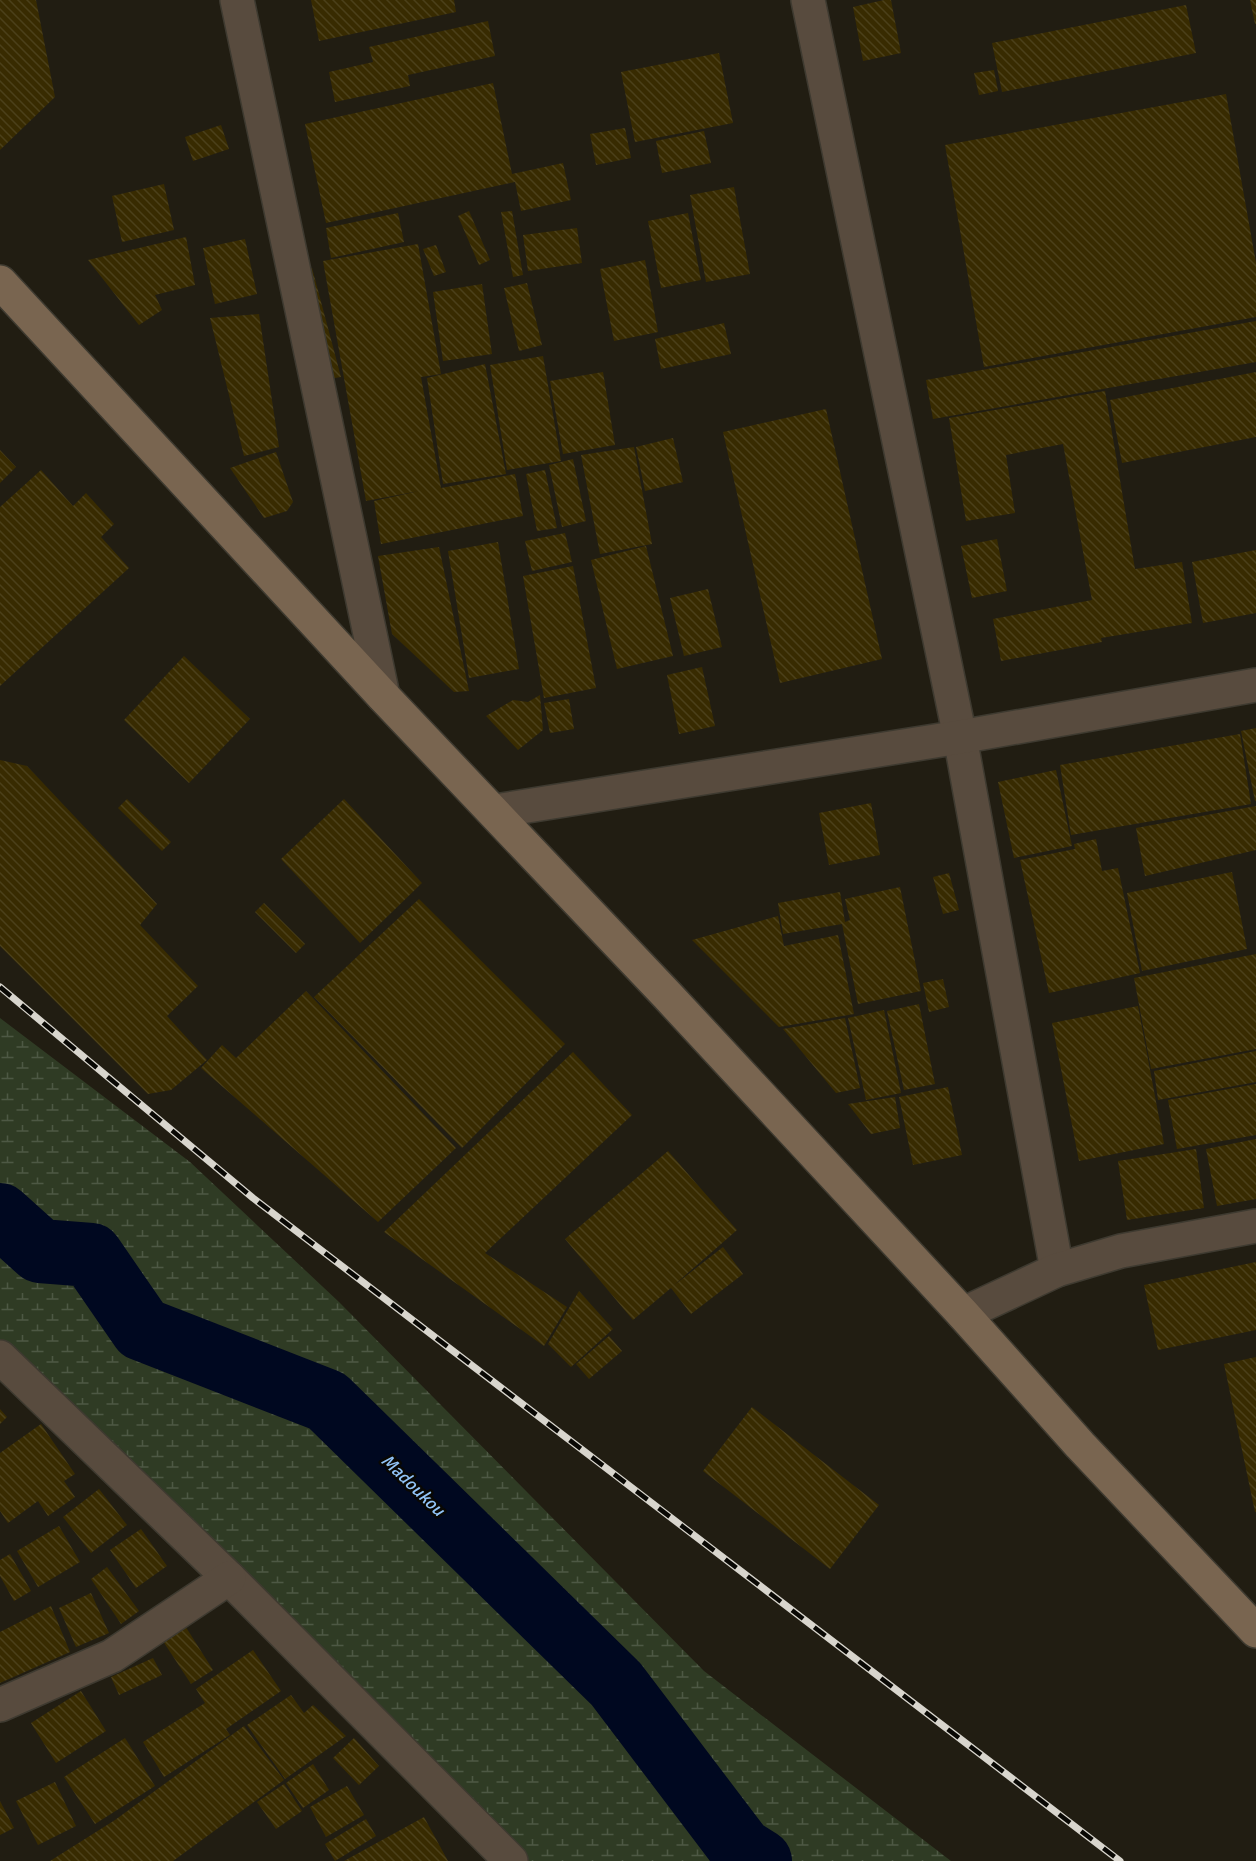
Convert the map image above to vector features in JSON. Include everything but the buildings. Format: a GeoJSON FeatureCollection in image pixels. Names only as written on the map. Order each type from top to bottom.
{"type":"FeatureCollection","features":[{"type":"Feature","properties":{"kind":"street"},"geometry":{"type":"LineString","coordinates":[[237,0],[383,696]]}},
{"type":"Feature","properties":{"kind":"street"},"geometry":{"type":"LineString","coordinates":[[808,0],[960,737],[1057,1270]]}},
{"type":"Feature","properties":{"kind":"street"},"geometry":{"type":"LineString","coordinates":[[0,282],[383,696],[495,811],[963,1314],[1080,1445],[1256,1631]]}},
{"type":"Feature","properties":{"kind":"street"},"geometry":{"type":"LineString","coordinates":[[495,811],[960,737],[1256,685]]}},
{"type":"Feature","properties":{"kind":"street"},"geometry":{"type":"LineString","coordinates":[[963,1314],[1057,1270],[1121,1251],[1256,1226]]}},
{"type":"Feature","properties":{"kind":"street"},"geometry":{"type":"LineString","coordinates":[[0,1357],[229,1578],[511,1861]]}},
{"type":"Feature","properties":{"kind":"street"},"geometry":{"type":"LineString","coordinates":[[0,1705],[112,1656],[229,1578]]}},
{"type":"Feature","properties":{"kind":"green space"},"geometry":{"type":"Polygon","coordinates":[[[0,1018],[190,1162],[339,1302],[704,1671],[951,1861],[511,1861],[0,1355],[0,1018]]]}},
{"type":"Feature","properties":{"kind":"waterway","name":"Madoukou"},"geometry":{"type":"LineString","coordinates":[[0,1215],[40,1251],[91,1255],[142,1329],[327,1401],[616,1684],[741,1849],[760,1861]]}},
{"type":"Feature","properties":{"kind":"railway"},"geometry":{"type":"LineString","coordinates":[[0,987],[253,1198],[1120,1861]]}}]}
